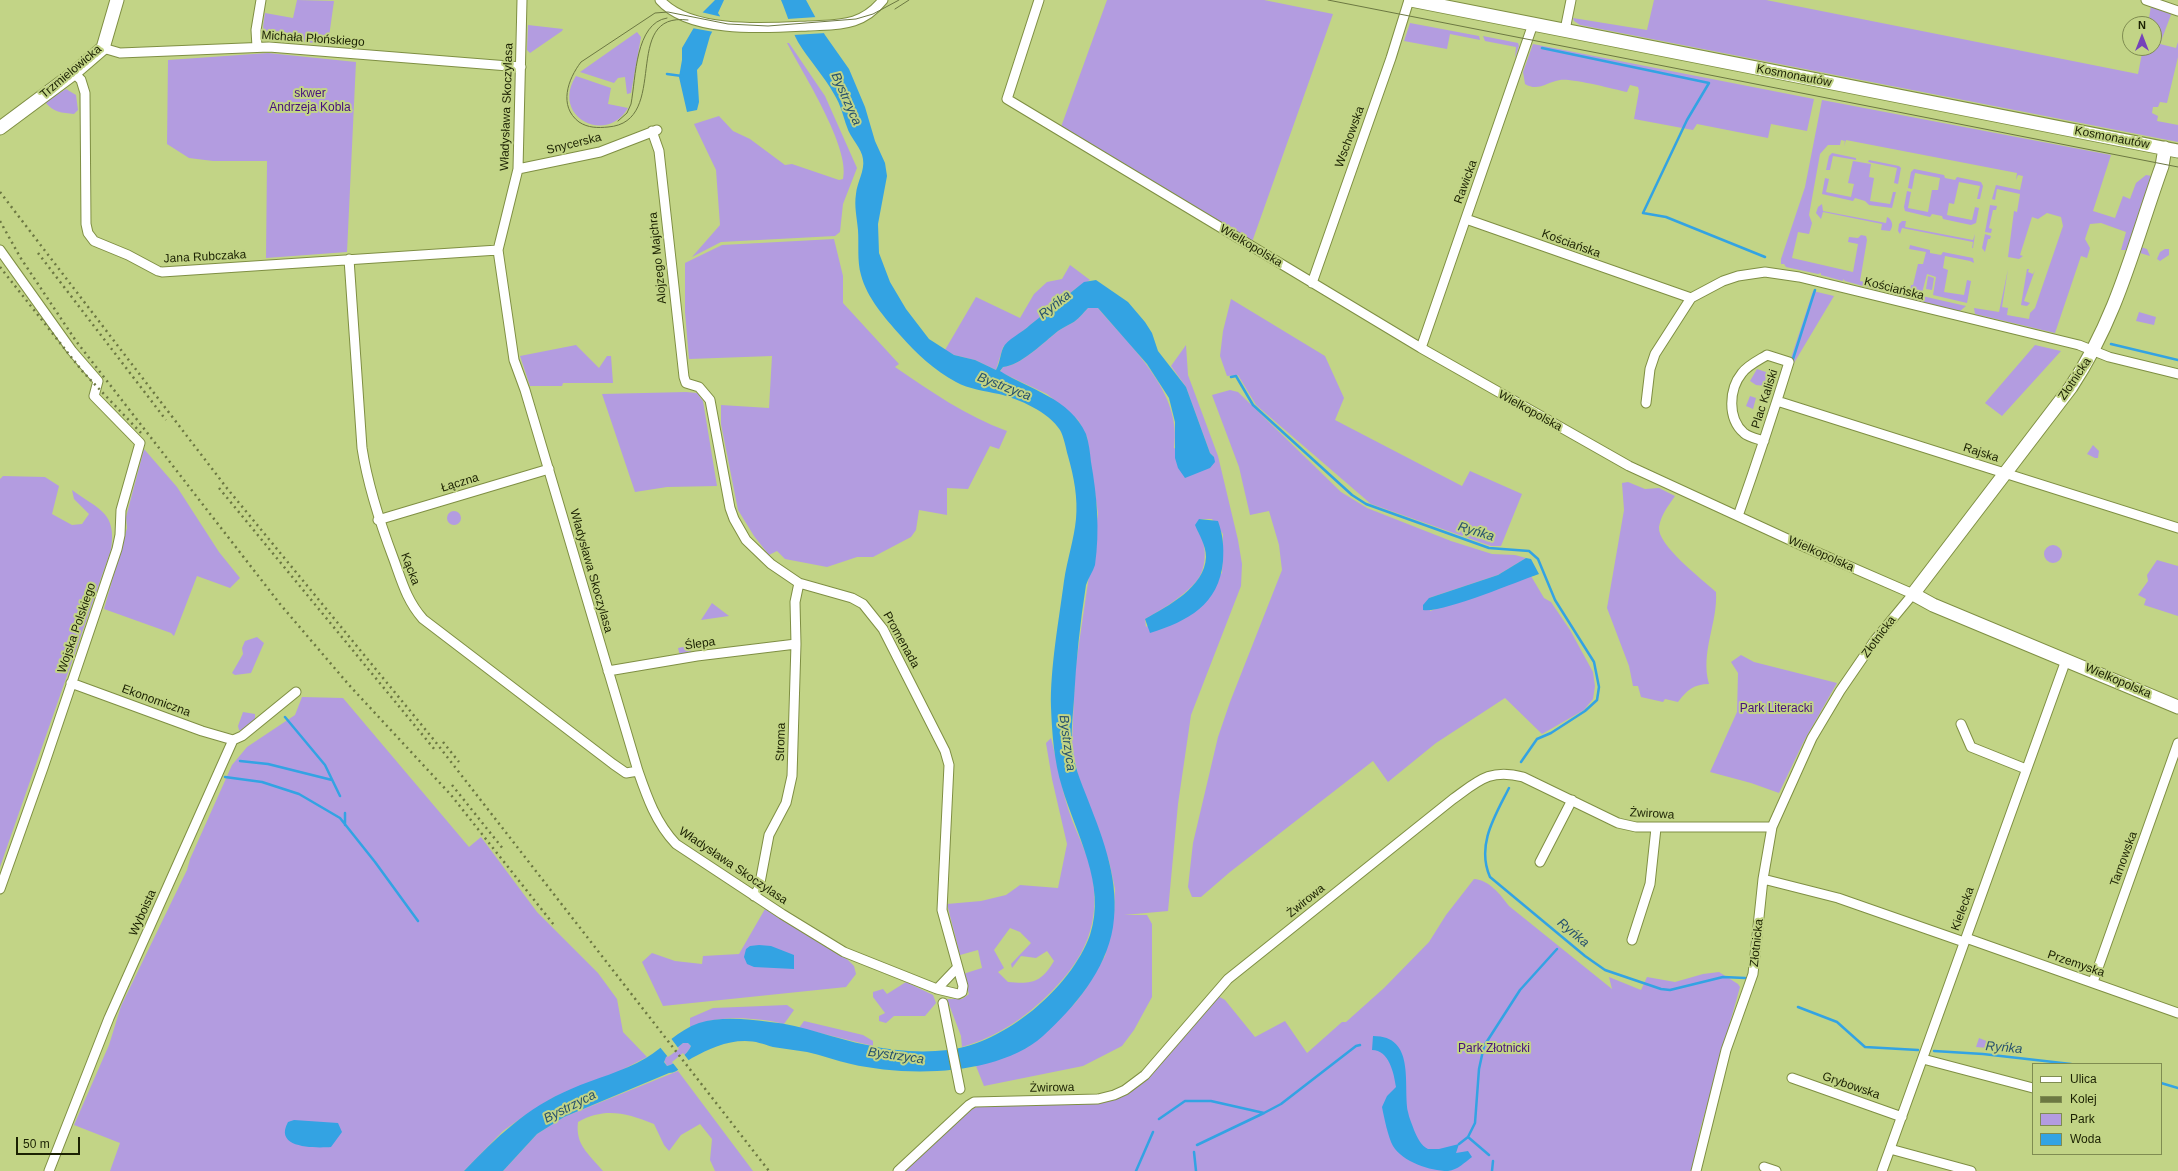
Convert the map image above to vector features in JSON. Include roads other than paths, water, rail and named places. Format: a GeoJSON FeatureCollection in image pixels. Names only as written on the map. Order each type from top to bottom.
{"type":"FeatureCollection","features":[{"type":"Feature","properties":{"kind":"street","name":"Trzmielowicka"},"geometry":{"type":"LineString","coordinates":[[0,128],[74,73],[103,48],[117,0]]}},
{"type":"Feature","properties":{"kind":"street"},"geometry":{"type":"LineString","coordinates":[[257,47],[256,30],[261,0]]}},
{"type":"Feature","properties":{"kind":"street","name":"Władysława Skoczylasa"},"geometry":{"type":"LineString","coordinates":[[522,0],[518,169],[498,250],[514,360],[525,390],[608,671],[638,770],[652,810],[668,835],[676,844],[754,896],[844,952],[937,989]]}},
{"type":"Feature","properties":{"kind":"street"},"geometry":{"type":"LineString","coordinates":[[660,0],[679,16],[727,26],[768,28],[846,23],[864,17],[876,8],[882,0]]}},
{"type":"Feature","properties":{"kind":"street","name":"Wielkopolska"},"geometry":{"type":"LineString","coordinates":[[1039,0],[1007,99],[1421,348],[1629,466],[1913,594],[1933,605],[2178,707]]}},
{"type":"Feature","properties":{"kind":"street","name":"Wschowska"},"geometry":{"type":"LineString","coordinates":[[1312,283],[1410,0]]}},
{"type":"Feature","properties":{"kind":"street","name":"Kosmonautów"},"geometry":{"type":"LineString","coordinates":[[1410,0],[2178,151]]}},
{"type":"Feature","properties":{"kind":"street"},"geometry":{"type":"LineString","coordinates":[[1565,30],[1571,0]]}},
{"type":"Feature","properties":{"kind":"street"},"geometry":{"type":"LineString","coordinates":[[2146,0],[2178,11]]}},
{"type":"Feature","properties":{"kind":"street","name":"Rawicka"},"geometry":{"type":"LineString","coordinates":[[1421,348],[1533,24]]}},
{"type":"Feature","properties":{"kind":"street","name":"Michała Płońskiego"},"geometry":{"type":"LineString","coordinates":[[103,48],[120,53],[257,47],[303,49],[521,68]]}},
{"type":"Feature","properties":{"kind":"street","name":"Jana Rubczaka"},"geometry":{"type":"LineString","coordinates":[[74,73],[81,80],[85,93],[86,224],[88,233],[94,241],[128,255],[162,272],[498,250]]}},
{"type":"Feature","properties":{"kind":"street","name":"Snycerska"},"geometry":{"type":"LineString","coordinates":[[518,169],[600,152],[655,130]]}},
{"type":"Feature","properties":{"kind":"street","name":"Alojzego Majchra"},"geometry":{"type":"LineString","coordinates":[[655,130],[659,151],[683,369],[686,383]]}},
{"type":"Feature","properties":{"kind":"street","name":"Złotnicka"},"geometry":{"type":"LineString","coordinates":[[1696,1171],[1726,1050],[1753,974],[1763,879],[1772,827],[1812,738],[1840,691],[1875,640],[1913,594],[2006,474],[2071,386],[2093,352],[2122,288],[2162,166],[2165,148]]}},
{"type":"Feature","properties":{"kind":"street","name":"Kościańska"},"geometry":{"type":"LineString","coordinates":[[1466,219],[1691,298]]}},
{"type":"Feature","properties":{"kind":"street","name":"Wojska Polskiego"},"geometry":{"type":"LineString","coordinates":[[0,250],[72,351],[98,381],[94,396],[140,442],[121,510],[120,535],[117,549],[0,889]]}},
{"type":"Feature","properties":{"kind":"street","name":"Kącka"},"geometry":{"type":"LineString","coordinates":[[349,259],[362,448],[365,470],[378,520],[410,604],[423,619],[613,764],[626,773],[638,770]]}},
{"type":"Feature","properties":{"kind":"street","name":"Kościańska"},"geometry":{"type":"LineString","coordinates":[[1646,403],[1650,369],[1655,354],[1691,298],[1723,281],[1738,276],[1755,273],[1775,273],[2079,345],[2093,352],[2178,374]]}},
{"type":"Feature","properties":{"kind":"street","name":"Plac Kaliski"},"geometry":{"type":"LineString","coordinates":[[1738,516],[1764,440],[1777,401],[1789,362],[1767,355],[1743,372],[1735,383],[1731,400],[1734,414],[1742,431],[1745,434],[1764,440]]}},
{"type":"Feature","properties":{"kind":"street","name":"Promenada"},"geometry":{"type":"LineString","coordinates":[[686,383],[699,387],[710,400],[730,508],[740,530],[756,551],[770,564],[799,583],[852,598],[863,604],[875,617],[883,629],[942,742],[949,765],[942,910],[962,986],[962,992],[954,995],[937,989]]}},
{"type":"Feature","properties":{"kind":"street","name":"Rajska"},"geometry":{"type":"LineString","coordinates":[[1777,401],[2178,528]]}},
{"type":"Feature","properties":{"kind":"street","name":"Łączna"},"geometry":{"type":"LineString","coordinates":[[378,520],[549,469]]}},
{"type":"Feature","properties":{"kind":"street","name":"Stroma"},"geometry":{"type":"LineString","coordinates":[[754,896],[759,888],[769,835],[790,792],[792,776],[796,644],[795,602],[799,583]]}},
{"type":"Feature","properties":{"kind":"street","name":"Ślepa"},"geometry":{"type":"LineString","coordinates":[[608,671],[697,656],[796,644]]}},
{"type":"Feature","properties":{"kind":"street","name":"Kielecka"},"geometry":{"type":"LineString","coordinates":[[1882,1171],[2066,660]]}},
{"type":"Feature","properties":{"kind":"street","name":"Ekonomiczna"},"geometry":{"type":"LineString","coordinates":[[72,683],[202,731],[233,740]]}},
{"type":"Feature","properties":{"kind":"street"},"geometry":{"type":"LineString","coordinates":[[233,740],[242,736],[296,692]]}},
{"type":"Feature","properties":{"kind":"street"},"geometry":{"type":"LineString","coordinates":[[1961,724],[1971,747],[2026,768]]}},
{"type":"Feature","properties":{"kind":"street","name":"Wyboista"},"geometry":{"type":"LineString","coordinates":[[49,1171],[109,1018],[233,740]]}},
{"type":"Feature","properties":{"kind":"street","name":"Tarnowska"},"geometry":{"type":"LineString","coordinates":[[2093,982],[2178,743]]}},
{"type":"Feature","properties":{"kind":"street","name":"Żwirowa"},"geometry":{"type":"LineString","coordinates":[[898,1171],[974,1102],[1092,1099],[1114,1095],[1125,1090],[1145,1075],[1228,979],[1389,849],[1480,779],[1497,774],[1510,773],[1534,781],[1618,823],[1636,827],[1772,827]]}},
{"type":"Feature","properties":{"kind":"street"},"geometry":{"type":"LineString","coordinates":[[1540,862],[1572,800]]}},
{"type":"Feature","properties":{"kind":"street"},"geometry":{"type":"LineString","coordinates":[[1632,940],[1650,884],[1656,828]]}},
{"type":"Feature","properties":{"kind":"street","name":"Przemyska"},"geometry":{"type":"LineString","coordinates":[[1763,879],[1838,898],[2093,982],[2178,1013]]}},
{"type":"Feature","properties":{"kind":"street"},"geometry":{"type":"LineString","coordinates":[[937,989],[957,968]]}},
{"type":"Feature","properties":{"kind":"street"},"geometry":{"type":"LineString","coordinates":[[944,1003],[960,1089]]}},
{"type":"Feature","properties":{"kind":"street"},"geometry":{"type":"LineString","coordinates":[[1923,1059],[2032,1088]]}},
{"type":"Feature","properties":{"kind":"street","name":"Grybowska"},"geometry":{"type":"LineString","coordinates":[[1792,1078],[1902,1117]]}},
{"type":"Feature","properties":{"kind":"street"},"geometry":{"type":"LineString","coordinates":[[1890,1149],[1971,1171]]}},
{"type":"Feature","properties":{"kind":"street"},"geometry":{"type":"LineString","coordinates":[[1764,1167],[1776,1171]]}},
{"type":"Feature","properties":{"kind":"water"},"geometry":{"type":"Polygon","coordinates":[[[715,0],[724,0],[718,13],[720,16],[710,36],[702,64],[697,70],[699,102],[697,110],[687,112],[679,77],[682,60],[682,48],[703,12],[715,0]]]}},
{"type":"Feature","properties":{"kind":"water","name":"Bystrzyca"},"geometry":{"type":"Polygon","coordinates":[[[781,0],[806,0],[825,35],[849,69],[865,107],[875,141],[885,163],[887,176],[878,224],[879,253],[890,282],[906,309],[929,339],[954,355],[975,360],[996,370],[1003,348],[1008,342],[1084,282],[1096,280],[1128,302],[1145,322],[1152,333],[1158,351],[1186,387],[1210,453],[1214,457],[1215,462],[1210,468],[1185,478],[1178,468],[1175,458],[1175,422],[1169,398],[1147,364],[1098,308],[1088,308],[1076,320],[1058,331],[1032,353],[1010,366],[1003,367],[1000,371],[1060,403],[1079,422],[1086,434],[1089,444],[1098,526],[1097,552],[1095,565],[1086,585],[1078,642],[1072,739],[1073,752],[1080,780],[1105,846],[1112,878],[1115,910],[1109,943],[1104,958],[1087,987],[1055,1025],[1043,1036],[1024,1049],[1002,1059],[977,1066],[951,1070],[898,1071],[851,1064],[813,1053],[773,1047],[759,1043],[745,1041],[731,1042],[692,1058],[679,1070],[673,1073],[669,1073],[564,1117],[537,1134],[503,1171],[464,1171],[500,1135],[540,1105],[571,1089],[637,1063],[653,1054],[684,1030],[707,1021],[716,1019],[734,1019],[782,1024],[877,1047],[897,1050],[938,1051],[969,1046],[991,1037],[1013,1025],[1033,1010],[1068,974],[1081,955],[1090,935],[1094,916],[1095,897],[1092,878],[1088,860],[1059,777],[1051,717],[1051,692],[1055,644],[1064,581],[1076,519],[1076,495],[1074,480],[1063,436],[1055,423],[1049,417],[1033,407],[1007,396],[977,390],[966,386],[941,373],[906,342],[872,300],[860,270],[858,230],[855,208],[855,198],[863,168],[862,155],[849,131],[836,98],[826,81],[798,42],[781,0]],[[683,1043],[666,1057],[664,1062],[667,1066],[677,1061],[687,1052],[691,1046],[688,1043],[683,1043]]]}},
{"type":"Feature","properties":{"kind":"water"},"geometry":{"type":"Polygon","coordinates":[[[1199,519],[1218,521],[1221,531],[1223,561],[1220,576],[1215,589],[1208,600],[1189,617],[1150,633],[1145,619],[1174,602],[1184,594],[1199,578],[1204,568],[1206,557],[1205,548],[1195,525],[1199,519]]]}},
{"type":"Feature","properties":{"kind":"water"},"geometry":{"type":"Polygon","coordinates":[[[1526,558],[1531,559],[1539,574],[1447,607],[1433,610],[1423,610],[1423,605],[1429,598],[1498,575],[1526,558]]]}},
{"type":"Feature","properties":{"kind":"water"},"geometry":{"type":"Polygon","coordinates":[[[750,946],[771,946],[794,955],[794,969],[754,967],[747,964],[744,957],[746,949],[750,946]]]}},
{"type":"Feature","properties":{"kind":"water"},"geometry":{"type":"Polygon","coordinates":[[[1373,1036],[1387,1038],[1396,1044],[1402,1053],[1405,1064],[1408,1112],[1414,1130],[1423,1146],[1428,1149],[1439,1149],[1459,1144],[1456,1153],[1468,1151],[1472,1157],[1461,1166],[1448,1171],[1441,1171],[1410,1161],[1397,1152],[1391,1142],[1382,1107],[1387,1096],[1396,1087],[1395,1081],[1387,1058],[1378,1051],[1372,1050],[1373,1036]]]}},
{"type":"Feature","properties":{"kind":"water"},"geometry":{"type":"Polygon","coordinates":[[[294,1120],[338,1123],[342,1132],[331,1147],[307,1147],[298,1145],[291,1142],[286,1137],[285,1131],[288,1122],[294,1120]]]}},
{"type":"Feature","properties":{"kind":"waterway"},"geometry":{"type":"LineString","coordinates":[[1542,48],[1709,83],[1687,120],[1643,213],[1666,217],[1765,257]]}},
{"type":"Feature","properties":{"kind":"waterway"},"geometry":{"type":"LineString","coordinates":[[667,74],[682,76]]}},
{"type":"Feature","properties":{"kind":"waterway"},"geometry":{"type":"LineString","coordinates":[[1793,359],[1815,290]]}},
{"type":"Feature","properties":{"kind":"waterway"},"geometry":{"type":"LineString","coordinates":[[2111,344],[2178,360]]}},
{"type":"Feature","properties":{"kind":"waterway","name":"Ryńka"},"geometry":{"type":"LineString","coordinates":[[1231,377],[1236,376],[1253,405],[1352,495],[1366,504],[1489,548],[1529,551],[1538,559],[1555,600],[1594,662],[1599,687],[1597,700],[1585,711],[1551,733],[1537,739],[1521,762]]}},
{"type":"Feature","properties":{"kind":"waterway"},"geometry":{"type":"LineString","coordinates":[[285,717],[325,765],[340,796]]}},
{"type":"Feature","properties":{"kind":"waterway"},"geometry":{"type":"LineString","coordinates":[[240,761],[268,764],[332,780]]}},
{"type":"Feature","properties":{"kind":"waterway"},"geometry":{"type":"LineString","coordinates":[[225,777],[262,782],[299,794],[340,818],[375,862],[418,921]]}},
{"type":"Feature","properties":{"kind":"waterway","name":"Ryńka"},"geometry":{"type":"LineString","coordinates":[[1509,788],[1493,820],[1486,842],[1486,865],[1490,877],[1585,956],[1605,970],[1661,989],[1670,990],[1723,977],[1745,978]]}},
{"type":"Feature","properties":{"kind":"waterway"},"geometry":{"type":"LineString","coordinates":[[345,813],[345,825]]}},
{"type":"Feature","properties":{"kind":"waterway"},"geometry":{"type":"LineString","coordinates":[[1459,1144],[1468,1137],[1475,1123],[1479,1069],[1484,1046],[1520,990],[1557,949]]}},
{"type":"Feature","properties":{"kind":"waterway","name":"Ryńka"},"geometry":{"type":"LineString","coordinates":[[1798,1007],[1837,1022],[1865,1047],[1918,1050]]}},
{"type":"Feature","properties":{"kind":"waterway"},"geometry":{"type":"LineString","coordinates":[[1159,1119],[1185,1101],[1211,1101],[1264,1113],[1281,1104],[1356,1046],[1360,1045]]}},
{"type":"Feature","properties":{"kind":"waterway","name":"Ryńka"},"geometry":{"type":"LineString","coordinates":[[1934,1051],[1983,1054],[2062,1063]]}},
{"type":"Feature","properties":{"kind":"waterway","name":"Ryńka"},"geometry":{"type":"LineString","coordinates":[[2162,1083],[2178,1088]]}},
{"type":"Feature","properties":{"kind":"waterway"},"geometry":{"type":"LineString","coordinates":[[1197,1145],[1264,1113]]}},
{"type":"Feature","properties":{"kind":"waterway"},"geometry":{"type":"LineString","coordinates":[[1136,1171],[1153,1132]]}},
{"type":"Feature","properties":{"kind":"waterway"},"geometry":{"type":"LineString","coordinates":[[1468,1137],[1489,1155]]}},
{"type":"Feature","properties":{"kind":"waterway"},"geometry":{"type":"LineString","coordinates":[[1194,1152],[1196,1171]]}},
{"type":"Feature","properties":{"kind":"waterway"},"geometry":{"type":"LineString","coordinates":[[1492,1171],[1493,1161]]}},
{"type":"Feature","properties":{"kind":"tram line"},"geometry":{"type":"LineString","coordinates":[[688,20],[667,22],[655,32],[649,49],[643,89],[638,107],[627,121],[608,127],[593,127],[582,124],[573,116],[569,108],[567,92],[572,76],[581,62],[655,13],[668,12],[728,24],[768,26],[856,19],[873,14],[899,0]]}},
{"type":"Feature","properties":{"kind":"tram line"},"geometry":{"type":"LineString","coordinates":[[895,9],[909,0]]}},
{"type":"Feature","properties":{"kind":"tram line"},"geometry":{"type":"LineString","coordinates":[[1328,0],[2178,167]]}},
{"type":"Feature","properties":{"kind":"tram line"},"geometry":{"type":"LineString","coordinates":[[618,121],[627,113],[631,104],[636,67],[643,41],[649,30],[656,22],[667,18]]}},
{"type":"Feature","properties":{"kind":"railway"},"geometry":{"type":"LineString","coordinates":[[0,192],[226,487],[434,740],[769,1171]]}},
{"type":"Feature","properties":{"kind":"railway"},"geometry":{"type":"LineString","coordinates":[[0,221],[20,257],[76,341],[280,604],[349,685],[451,795],[554,925]]}},
{"type":"Feature","properties":{"kind":"railway"},"geometry":{"type":"LineString","coordinates":[[38,253],[166,420]]}},
{"type":"Feature","properties":{"kind":"railway"},"geometry":{"type":"LineString","coordinates":[[0,267],[83,372],[142,434]]}},
{"type":"Feature","properties":{"kind":"railway"},"geometry":{"type":"LineString","coordinates":[[219,488],[435,750]]}},
{"type":"Feature","properties":{"kind":"railway"},"geometry":{"type":"LineString","coordinates":[[443,742],[459,762]]}},
{"type":"Feature","properties":{"kind":"railway"},"geometry":{"type":"LineString","coordinates":[[452,785],[504,850]]}},
{"type":"Feature","properties":{"kind":"park label","name":"skwer Andrzeja Kobla"},"geometry":{"type":"Point","coordinates":[310,101]}},
{"type":"Feature","properties":{"kind":"park label","name":"Park Literacki"},"geometry":{"type":"Point","coordinates":[1776,709]}},
{"type":"Feature","properties":{"kind":"park label","name":"Park Złotnicki"},"geometry":{"type":"Point","coordinates":[1494,1049]}}]}
